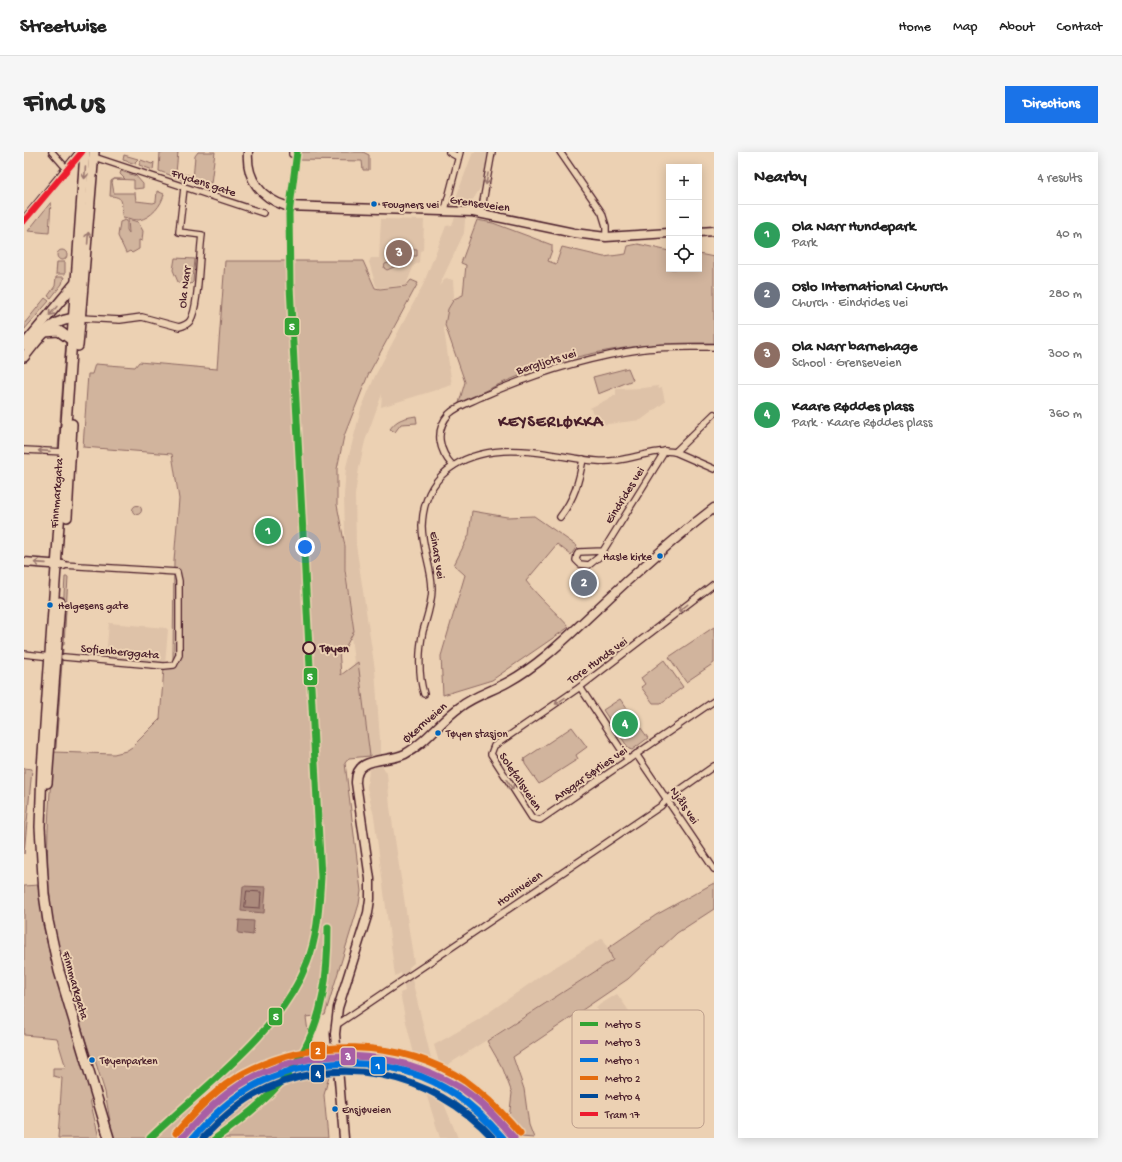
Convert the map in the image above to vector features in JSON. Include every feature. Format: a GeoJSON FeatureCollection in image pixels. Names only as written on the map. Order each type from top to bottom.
{"type":"FeatureCollection","features":[{"type":"Feature","properties":{"kind":"main road","name":"Finnmarkgata"},"geometry":{"type":"LineString","coordinates":[[85,152],[77,281],[78,318],[73,341],[65,452],[57,658],[42,836],[44,894],[52,942],[109,1138]]}},
{"type":"Feature","properties":{"kind":"main road","name":"Grenseveien"},"geometry":{"type":"LineString","coordinates":[[248,152],[249,170],[258,188],[270,199],[286,206],[445,210],[481,213],[574,233],[606,237],[666,233]]}},
{"type":"Feature","properties":{"kind":"main road","name":"Finnmarkgata"},"geometry":{"type":"LineString","coordinates":[[60,564],[72,440],[72,412],[78,318],[94,155]]}},
{"type":"Feature","properties":{"kind":"main road"},"geometry":{"type":"LineString","coordinates":[[702,232],[714,231]]}},
{"type":"Feature","properties":{"kind":"main road"},"geometry":{"type":"LineString","coordinates":[[24,345],[77,281]]}},
{"type":"Feature","properties":{"kind":"main road"},"geometry":{"type":"LineString","coordinates":[[24,357],[44,332],[55,323],[78,318]]}},
{"type":"Feature","properties":{"kind":"main road"},"geometry":{"type":"LineString","coordinates":[[44,332],[59,331],[66,334],[73,341]]}},
{"type":"Feature","properties":{"kind":"main road","name":"Økernveien"},"geometry":{"type":"LineString","coordinates":[[343,1137],[335,1026],[338,1008],[368,913],[370,899],[370,880],[356,783],[357,774],[360,768],[369,762],[397,757],[408,752],[460,707],[508,682],[529,668],[561,642],[670,542],[714,508]]}},
{"type":"Feature","properties":{"kind":"main road"},"geometry":{"type":"LineString","coordinates":[[24,562],[60,564]]}},
{"type":"Feature","properties":{"kind":"main road","name":"Finnmarkgata"},"geometry":{"type":"LineString","coordinates":[[42,836],[40,826],[42,768],[57,658]]}},
{"type":"Feature","properties":{"kind":"street"},"geometry":{"type":"LineString","coordinates":[[24,219],[79,152]]}},
{"type":"Feature","properties":{"kind":"street"},"geometry":{"type":"LineString","coordinates":[[445,210],[459,155],[449,152]]}},
{"type":"Feature","properties":{"kind":"street"},"geometry":{"type":"LineString","coordinates":[[481,213],[492,152]]}},
{"type":"Feature","properties":{"kind":"street"},"geometry":{"type":"LineString","coordinates":[[560,152],[602,213],[606,226],[606,237]]}},
{"type":"Feature","properties":{"kind":"street"},"geometry":{"type":"LineString","coordinates":[[53,153],[57,160],[66,168]]}},
{"type":"Feature","properties":{"kind":"street","name":"Frydens gate"},"geometry":{"type":"LineString","coordinates":[[94,155],[184,188],[263,213]]}},
{"type":"Feature","properties":{"kind":"street","name":"Ola Narr"},"geometry":{"type":"LineString","coordinates":[[78,318],[120,320],[142,317],[179,327],[188,323],[194,307],[202,235],[179,232],[184,188]]}},
{"type":"Feature","properties":{"kind":"street","name":"Bergljots vei"},"geometry":{"type":"LineString","coordinates":[[453,466],[444,457],[440,446],[440,432],[445,420],[457,408],[547,370],[614,354],[656,348],[714,347]]}},
{"type":"Feature","properties":{"kind":"street"},"geometry":{"type":"LineString","coordinates":[[675,452],[714,414]]}},
{"type":"Feature","properties":{"kind":"street"},"geometry":{"type":"LineString","coordinates":[[24,450],[65,452]]}},
{"type":"Feature","properties":{"kind":"street","name":"Einars vei"},"geometry":{"type":"LineString","coordinates":[[424,694],[421,648],[432,588],[423,541],[424,513],[429,495],[434,485],[453,466],[473,456],[502,451],[537,452],[583,459],[612,461],[665,451],[675,452],[714,469]]}},
{"type":"Feature","properties":{"kind":"street","name":"Eindrides vei"},"geometry":{"type":"LineString","coordinates":[[603,551],[665,451]]}},
{"type":"Feature","properties":{"kind":"street"},"geometry":{"type":"LineString","coordinates":[[560,518],[572,501],[583,459]]}},
{"type":"Feature","properties":{"kind":"street","name":"Sofienberggata"},"geometry":{"type":"LineString","coordinates":[[27,654],[57,658],[164,666],[174,665],[179,655],[179,581],[177,572],[60,564]]}},
{"type":"Feature","properties":{"kind":"street","name":"Tore Hunds vei"},"geometry":{"type":"LineString","coordinates":[[491,751],[494,746],[580,687],[714,584]]}},
{"type":"Feature","properties":{"kind":"street"},"geometry":{"type":"LineString","coordinates":[[580,687],[628,760]]}},
{"type":"Feature","properties":{"kind":"street","name":"Ansgar Sørlies vei"},"geometry":{"type":"LineString","coordinates":[[536,821],[540,820],[714,701]]}},
{"type":"Feature","properties":{"kind":"street","name":"Solefallsveien"},"geometry":{"type":"LineString","coordinates":[[491,751],[492,758],[532,818],[536,821]]}},
{"type":"Feature","properties":{"kind":"street","name":"Njåls vei"},"geometry":{"type":"LineString","coordinates":[[636,754],[714,869]]}},
{"type":"Feature","properties":{"kind":"street","name":"Hovinveien"},"geometry":{"type":"LineString","coordinates":[[335,1026],[614,836],[661,806],[667,799],[714,766]]}},
{"type":"Feature","properties":{"kind":"shaded area"},"geometry":{"type":"Polygon","coordinates":[[[160,152],[178,152],[176,173],[189,175],[183,180],[159,171],[160,152]]]}},
{"type":"Feature","properties":{"kind":"shaded area"},"geometry":{"type":"Polygon","coordinates":[[[198,152],[215,152],[211,183],[193,180],[195,156],[198,152]]]}},
{"type":"Feature","properties":{"kind":"shaded area"},"geometry":{"type":"Polygon","coordinates":[[[299,152],[363,152],[369,155],[369,170],[363,170],[362,161],[297,160],[299,152]]]}},
{"type":"Feature","properties":{"kind":"shaded area"},"geometry":{"type":"Polygon","coordinates":[[[473,152],[489,152],[483,184],[472,201],[465,220],[464,233],[439,286],[446,278],[453,280],[454,296],[444,329],[452,385],[381,407],[382,394],[365,441],[355,495],[356,545],[375,670],[381,754],[383,767],[387,773],[390,807],[414,963],[409,967],[442,1099],[458,1138],[440,1138],[415,1058],[406,1022],[400,993],[405,991],[401,973],[395,976],[374,816],[367,788],[369,770],[374,767],[372,756],[364,751],[351,636],[354,631],[346,570],[344,495],[346,467],[361,409],[375,376],[423,285],[446,226],[452,225],[461,201],[455,200],[473,152]]]}},
{"type":"Feature","properties":{"kind":"shaded area"},"geometry":{"type":"Polygon","coordinates":[[[124,155],[138,159],[135,162],[136,164],[123,160],[124,155]]]}},
{"type":"Feature","properties":{"kind":"shaded area"},"geometry":{"type":"Polygon","coordinates":[[[141,160],[152,164],[154,162],[153,170],[139,165],[141,160]]]}},
{"type":"Feature","properties":{"kind":"shaded area"},"geometry":{"type":"Polygon","coordinates":[[[121,171],[136,176],[143,184],[143,188],[134,189],[134,180],[114,179],[125,179],[120,174],[121,171]]]}},
{"type":"Feature","properties":{"kind":"shaded area"},"geometry":{"type":"Polygon","coordinates":[[[114,179],[112,182],[114,193],[135,193],[136,201],[153,203],[156,202],[157,191],[164,194],[163,198],[158,207],[148,217],[137,220],[123,217],[121,201],[119,198],[110,196],[111,181],[114,179]]]}},
{"type":"Feature","properties":{"kind":"shaded area"},"geometry":{"type":"Polygon","coordinates":[[[51,202],[49,233],[28,231],[51,202]]]}},
{"type":"Feature","properties":{"kind":"shaded area"},"geometry":{"type":"Polygon","coordinates":[[[128,219],[138,222],[143,231],[142,241],[139,240],[139,249],[132,253],[130,251],[126,253],[118,236],[120,222],[125,220],[127,221],[127,230],[129,233],[128,219]]]}},
{"type":"Feature","properties":{"kind":"shaded area"},"geometry":{"type":"Polygon","coordinates":[[[381,219],[424,220],[423,250],[420,251],[419,263],[414,265],[406,285],[379,288],[376,286],[369,262],[371,258],[379,258],[381,219]]]}},
{"type":"Feature","properties":{"kind":"shaded area"},"geometry":{"type":"Polygon","coordinates":[[[477,220],[493,223],[552,245],[552,250],[548,261],[556,264],[562,247],[604,257],[626,254],[628,246],[638,244],[666,250],[666,272],[702,272],[702,255],[714,257],[714,343],[650,345],[629,347],[587,355],[546,366],[524,374],[459,403],[465,382],[445,325],[448,309],[454,299],[463,295],[466,265],[461,263],[477,220]]]}},
{"type":"Feature","properties":{"kind":"shaded area"},"geometry":{"type":"Polygon","coordinates":[[[406,249],[417,250],[417,256],[406,256],[406,262],[397,261],[397,254],[406,254],[406,249]]]}},
{"type":"Feature","properties":{"kind":"shaded area"},"geometry":{"type":"Polygon","coordinates":[[[60,250],[64,250],[66,251],[66,259],[60,260],[57,257],[57,253],[60,250]]]}},
{"type":"Feature","properties":{"kind":"shaded area"},"geometry":{"type":"Polygon","coordinates":[[[175,258],[195,259],[193,282],[191,284],[178,282],[173,270],[175,258]]]}},
{"type":"Feature","properties":{"kind":"shaded area","name":"Tøyenparken"},"geometry":{"type":"Polygon","coordinates":[[[225,261],[363,261],[375,288],[380,289],[406,286],[411,280],[418,283],[368,375],[344,436],[337,469],[337,505],[345,546],[345,570],[354,631],[345,648],[339,649],[341,675],[358,662],[370,756],[349,758],[345,763],[361,891],[359,904],[325,1015],[306,1017],[313,1070],[331,1068],[324,1095],[328,1138],[113,1138],[105,1092],[94,1057],[91,1057],[68,985],[58,948],[51,910],[48,851],[53,752],[114,754],[126,751],[160,719],[164,668],[173,660],[174,561],[179,499],[172,454],[83,447],[88,374],[92,374],[95,364],[135,367],[139,362],[217,369],[225,261]]]}},
{"type":"Feature","properties":{"kind":"shaded area"},"geometry":{"type":"Polygon","coordinates":[[[57,262],[65,262],[65,274],[56,274],[57,262]]]}},
{"type":"Feature","properties":{"kind":"shaded area"},"geometry":{"type":"Polygon","coordinates":[[[392,262],[395,263],[394,267],[387,270],[384,268],[385,264],[392,262]]]}},
{"type":"Feature","properties":{"kind":"shaded area"},"geometry":{"type":"Polygon","coordinates":[[[56,277],[64,277],[62,284],[51,298],[48,296],[55,286],[56,277]]]}},
{"type":"Feature","properties":{"kind":"shaded area"},"geometry":{"type":"Polygon","coordinates":[[[45,298],[49,301],[24,330],[24,324],[45,298]]]}},
{"type":"Feature","properties":{"kind":"shaded area"},"geometry":{"type":"Polygon","coordinates":[[[66,340],[68,342],[60,447],[58,448],[66,340]]]}},
{"type":"Feature","properties":{"kind":"shaded area"},"geometry":{"type":"Polygon","coordinates":[[[628,368],[633,380],[598,394],[593,377],[628,368]]]}},
{"type":"Feature","properties":{"kind":"shaded area"},"geometry":{"type":"Polygon","coordinates":[[[658,386],[659,389],[662,388],[665,402],[641,420],[600,425],[590,408],[616,395],[616,389],[658,386]]]}},
{"type":"Feature","properties":{"kind":"shaded area"},"geometry":{"type":"Polygon","coordinates":[[[416,416],[417,423],[401,424],[395,432],[390,429],[395,423],[401,420],[416,416]]]}},
{"type":"Feature","properties":{"kind":"shaded area"},"geometry":{"type":"Polygon","coordinates":[[[135,506],[139,506],[141,510],[139,514],[135,514],[133,512],[133,508],[135,506]]]}},
{"type":"Feature","properties":{"kind":"shaded area"},"geometry":{"type":"Polygon","coordinates":[[[472,511],[507,517],[534,516],[577,546],[571,555],[557,544],[526,581],[569,627],[492,680],[443,695],[441,656],[465,575],[454,565],[469,535],[472,511]]]}},
{"type":"Feature","properties":{"kind":"shaded area"},"geometry":{"type":"Polygon","coordinates":[[[65,577],[68,577],[64,645],[61,645],[65,577]]]}},
{"type":"Feature","properties":{"kind":"shaded area"},"geometry":{"type":"Polygon","coordinates":[[[109,623],[166,628],[168,630],[165,664],[139,661],[137,659],[106,657],[109,623]]]}},
{"type":"Feature","properties":{"kind":"shaded area"},"geometry":{"type":"Polygon","coordinates":[[[714,627],[714,663],[686,682],[669,657],[714,627]]]}},
{"type":"Feature","properties":{"kind":"shaded area"},"geometry":{"type":"Polygon","coordinates":[[[60,649],[63,649],[56,748],[53,749],[60,649]]]}},
{"type":"Feature","properties":{"kind":"shaded area"},"geometry":{"type":"Polygon","coordinates":[[[664,660],[683,687],[661,703],[653,703],[641,687],[645,684],[641,678],[664,660]]]}},
{"type":"Feature","properties":{"kind":"shaded area"},"geometry":{"type":"Polygon","coordinates":[[[620,699],[648,738],[632,750],[629,749],[603,710],[620,699]]]}},
{"type":"Feature","properties":{"kind":"shaded area"},"geometry":{"type":"Polygon","coordinates":[[[572,727],[587,747],[576,755],[578,759],[539,784],[525,764],[524,759],[572,727]]]}},
{"type":"Feature","properties":{"kind":"shaded area"},"geometry":{"type":"Polygon","coordinates":[[[24,768],[32,769],[24,854],[24,768]]]}},
{"type":"Feature","properties":{"kind":"shaded area"},"geometry":{"type":"Polygon","coordinates":[[[714,883],[714,909],[677,933],[628,979],[582,1010],[572,1010],[572,1017],[513,1057],[524,1089],[529,1125],[534,1138],[507,1136],[512,1093],[503,1069],[487,1041],[613,960],[608,948],[656,915],[714,883]]]}},
{"type":"Feature","properties":{"kind":"shaded area"},"geometry":{"type":"Polygon","coordinates":[[[38,885],[43,925],[51,960],[93,1098],[90,1100],[99,1138],[58,1138],[62,1078],[53,1076],[53,1068],[66,1068],[57,1038],[24,1035],[24,886],[38,885]]]}},
{"type":"Feature","properties":{"kind":"shaded area"},"geometry":{"type":"Polygon","coordinates":[[[603,938],[613,960],[441,1069],[434,1045],[478,1020],[542,975],[603,938]]]}},
{"type":"Feature","properties":{"kind":"shaded area"},"geometry":{"type":"Polygon","coordinates":[[[617,994],[628,1010],[598,1010],[596,1007],[617,994]]]}},
{"type":"Feature","properties":{"kind":"water"},"geometry":{"type":"Polygon","coordinates":[[[243,886],[266,887],[264,913],[241,911],[243,886]]]}},
{"type":"Feature","properties":{"kind":"water"},"geometry":{"type":"Polygon","coordinates":[[[239,920],[254,921],[253,935],[238,933],[239,920]]]}},
{"type":"Feature","properties":{"kind":"metro line","name":"5"},"geometry":{"type":"LineString","coordinates":[[150,1138],[238,1058],[279,1013],[295,989],[307,963],[314,942],[320,899],[321,877],[290,286],[289,214],[297,152]]}},
{"type":"Feature","properties":{"kind":"metro line","name":"5"},"geometry":{"type":"LineString","coordinates":[[216,1138],[246,1116],[270,1094],[289,1072],[304,1049],[315,1024],[323,996],[327,964],[328,927]]}},
{"type":"Feature","properties":{"kind":"metro line","name":"2"},"geometry":{"type":"LineString","coordinates":[[176,1133],[216,1092],[244,1073],[270,1062],[298,1053],[326,1049],[355,1048],[384,1050],[412,1057],[440,1067],[465,1081],[480,1093],[501,1112],[520,1133]]}},
{"type":"Feature","properties":{"kind":"metro line","name":"3"},"geometry":{"type":"LineString","coordinates":[[182,1138],[212,1106],[229,1092],[248,1080],[273,1069],[300,1061],[327,1057],[354,1056],[381,1059],[408,1065],[434,1074],[467,1092],[482,1104],[514,1138]]}},
{"type":"Feature","properties":{"kind":"metro line","name":"1"},"geometry":{"type":"LineString","coordinates":[[193,1138],[212,1117],[250,1088],[274,1077],[300,1069],[327,1064],[354,1063],[381,1066],[408,1072],[433,1082],[456,1095],[469,1105],[503,1138]]}},
{"type":"Feature","properties":{"kind":"metro line","name":"4"},"geometry":{"type":"LineString","coordinates":[[203,1138],[240,1104],[254,1095],[285,1081],[317,1073],[349,1071],[381,1075],[412,1084],[442,1097],[469,1115],[493,1138]]}},
{"type":"Feature","properties":{"kind":"tram line","name":"17"},"geometry":{"type":"LineString","coordinates":[[24,221],[82,152]]}},
{"type":"Feature","properties":{"kind":"place","name":"Fougners vei"},"geometry":{"type":"Point","coordinates":[374,204]}},
{"type":"Feature","properties":{"kind":"place","name":"Ola Narr barnehage"},"geometry":{"type":"Point","coordinates":[399,253]}},
{"type":"Feature","properties":{"kind":"place","name":"Ola Narr Hundepark"},"geometry":{"type":"Point","coordinates":[268,531]}},
{"type":"Feature","properties":{"kind":"place","name":"Hasle kirke"},"geometry":{"type":"Point","coordinates":[660,556]}},
{"type":"Feature","properties":{"kind":"place","name":"Oslo International Church"},"geometry":{"type":"Point","coordinates":[584,583]}},
{"type":"Feature","properties":{"kind":"place","name":"Helgesens gate"},"geometry":{"type":"Point","coordinates":[50,605]}},
{"type":"Feature","properties":{"kind":"place","name":"Tøyen"},"geometry":{"type":"Point","coordinates":[309,648]}},
{"type":"Feature","properties":{"kind":"place","name":"Kaare Røddes plass"},"geometry":{"type":"Point","coordinates":[625,724]}},
{"type":"Feature","properties":{"kind":"place","name":"Tøyen stasjon"},"geometry":{"type":"Point","coordinates":[438,733]}},
{"type":"Feature","properties":{"kind":"place","name":"Tøyenparken"},"geometry":{"type":"Point","coordinates":[92,1060]}},
{"type":"Feature","properties":{"kind":"place","name":"Ensjøveien"},"geometry":{"type":"Point","coordinates":[335,1109]}},
{"type":"Feature","properties":{"kind":"district","name":"KEYSERLØKKA"},"geometry":{"type":"Point","coordinates":[551,420]}}]}
